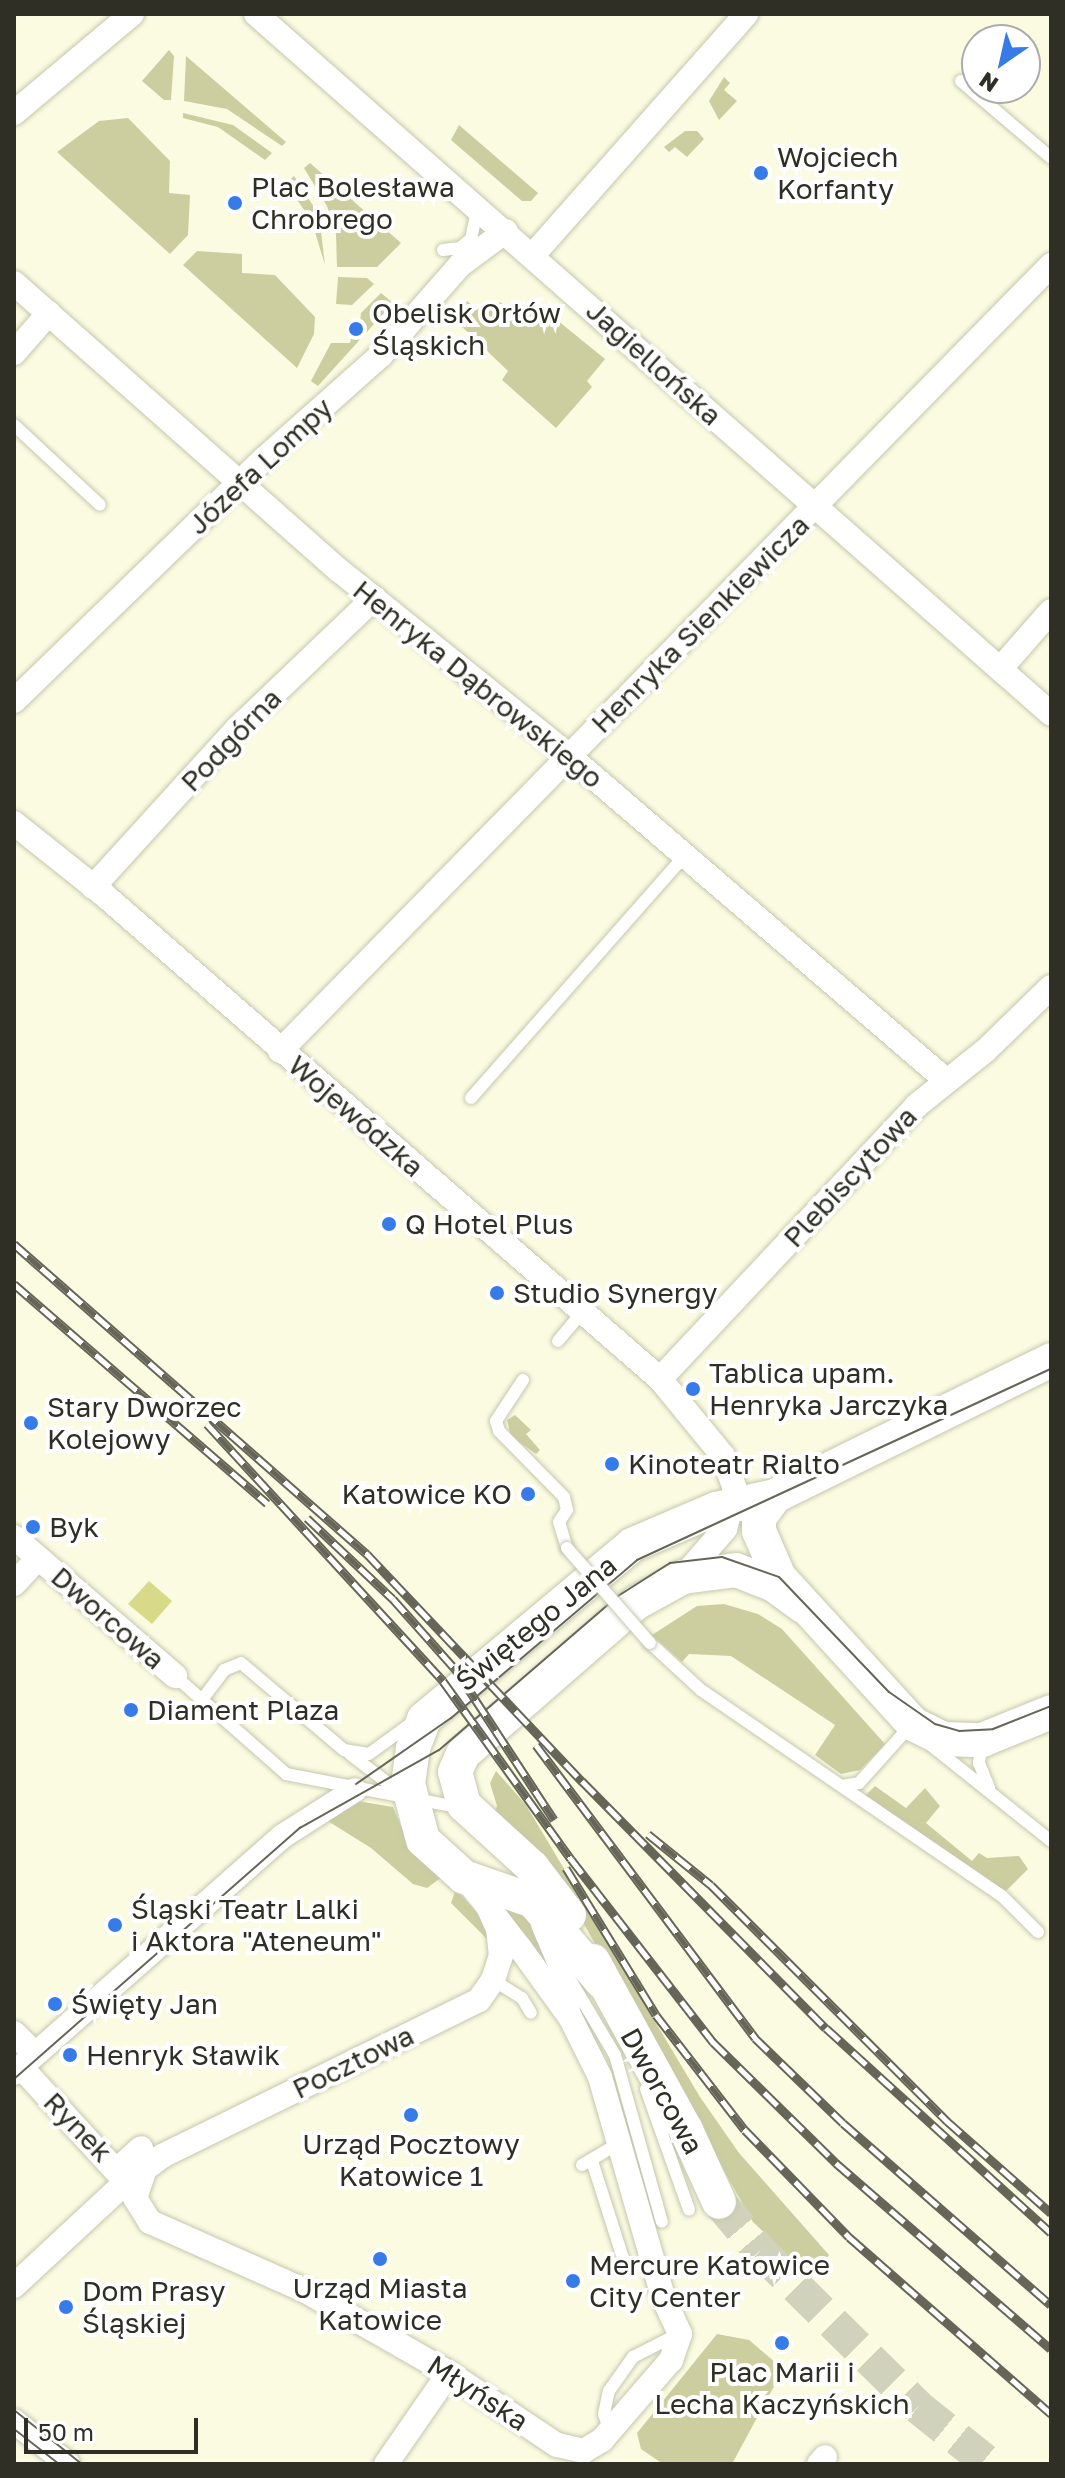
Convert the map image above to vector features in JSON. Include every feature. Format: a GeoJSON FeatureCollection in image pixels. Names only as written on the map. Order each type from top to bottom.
{"type":"FeatureCollection","features":[{"type":"Feature","properties":{"kind":"street"},"geometry":{"type":"LineString","coordinates":[[14,113],[132,14]]}},
{"type":"Feature","properties":{"kind":"street","name":"Jagiellońska"},"geometry":{"type":"LineString","coordinates":[[256,14],[475,203],[1051,714]]}},
{"type":"Feature","properties":{"kind":"street"},"geometry":{"type":"LineString","coordinates":[[533,255],[746,14]]}},
{"type":"Feature","properties":{"kind":"street","name":"Józefa Lompy"},"geometry":{"type":"LineString","coordinates":[[14,701],[243,480],[381,355],[451,257],[506,231]]}},
{"type":"Feature","properties":{"kind":"street","name":"Henryka Sienkiewicza"},"geometry":{"type":"LineString","coordinates":[[280,1051],[1051,265]]}},
{"type":"Feature","properties":{"kind":"street","name":"Henryka Dąbrowskiego"},"geometry":{"type":"LineString","coordinates":[[14,283],[243,480],[374,598],[569,756],[946,1080]]}},
{"type":"Feature","properties":{"kind":"street"},"geometry":{"type":"LineString","coordinates":[[14,353],[49,313]]}},
{"type":"Feature","properties":{"kind":"street","name":"Podgórna"},"geometry":{"type":"LineString","coordinates":[[93,887],[237,729],[374,598]]}},
{"type":"Feature","properties":{"kind":"street"},"geometry":{"type":"LineString","coordinates":[[1000,669],[1051,611]]}},
{"type":"Feature","properties":{"kind":"street","name":"Wojewódzka"},"geometry":{"type":"LineString","coordinates":[[14,823],[93,887],[660,1379],[723,1456],[735,1489],[734,1505]]}},
{"type":"Feature","properties":{"kind":"street","name":"Plebiscytowa"},"geometry":{"type":"LineString","coordinates":[[660,1379],[916,1106],[985,1051],[1051,987]]}},
{"type":"Feature","properties":{"kind":"street","name":"Świętego Jana"},"geometry":{"type":"LineString","coordinates":[[410,1801],[417,1730],[438,1704],[632,1545],[734,1505],[775,1496],[1051,1360]]}},
{"type":"Feature","properties":{"kind":"street"},"geometry":{"type":"LineString","coordinates":[[775,1496],[759,1518],[761,1541],[779,1577],[913,1724],[944,1739],[982,1740],[1051,1712]]}},
{"type":"Feature","properties":{"kind":"street"},"geometry":{"type":"LineString","coordinates":[[683,1577],[725,1529],[734,1505]]}},
{"type":"Feature","properties":{"kind":"street","name":"Dworcowa"},"geometry":{"type":"LineString","coordinates":[[14,1537],[175,1676]]}},
{"type":"Feature","properties":{"kind":"street"},"geometry":{"type":"LineString","coordinates":[[14,1584],[38,1558]]}},
{"type":"Feature","properties":{"kind":"street"},"geometry":{"type":"LineString","coordinates":[[683,1577],[736,1570],[774,1585],[803,1606]]}},
{"type":"Feature","properties":{"kind":"street","name":"Świętego Jana"},"geometry":{"type":"LineString","coordinates":[[466,1808],[455,1781],[463,1754],[636,1603],[683,1577]]}},
{"type":"Feature","properties":{"kind":"street"},"geometry":{"type":"LineString","coordinates":[[23,2064],[283,1836],[355,1790]]}},
{"type":"Feature","properties":{"kind":"street"},"geometry":{"type":"LineString","coordinates":[[410,1801],[423,1840],[464,1877],[570,2017]]}},
{"type":"Feature","properties":{"kind":"street","name":"Dworcowa"},"geometry":{"type":"LineString","coordinates":[[466,1808],[532,1867],[583,1938],[604,1986],[686,2130],[704,2206]]}},
{"type":"Feature","properties":{"kind":"street","name":"Dworcowa"},"geometry":{"type":"LineString","coordinates":[[498,1839],[533,1901],[560,1964],[570,2017]]}},
{"type":"Feature","properties":{"kind":"street"},"geometry":{"type":"LineString","coordinates":[[464,1877],[533,1901]]}},
{"type":"Feature","properties":{"kind":"street","name":"Dworcowa"},"geometry":{"type":"LineString","coordinates":[[533,1901],[604,1986]]}},
{"type":"Feature","properties":{"kind":"street"},"geometry":{"type":"LineString","coordinates":[[489,1909],[501,1948],[493,1980]]}},
{"type":"Feature","properties":{"kind":"street","name":"Pocztowa"},"geometry":{"type":"LineString","coordinates":[[136,2163],[162,2156],[479,2000],[493,1980]]}},
{"type":"Feature","properties":{"kind":"street","name":"Młyńska"},"geometry":{"type":"LineString","coordinates":[[136,2163],[135,2198],[150,2222],[306,2291],[449,2373],[579,2458],[610,2430],[675,2355],[680,2334],[663,2297],[605,2090],[570,2017]]}},
{"type":"Feature","properties":{"kind":"street","name":"Rynek"},"geometry":{"type":"LineString","coordinates":[[14,2033],[23,2064],[136,2163],[126,2182],[14,2286]]}},
{"type":"Feature","properties":{"kind":"street"},"geometry":{"type":"LineString","coordinates":[[386,2464],[449,2373]]}},
{"type":"Feature","properties":{"kind":"street"},"geometry":{"type":"LineString","coordinates":[[14,2421],[68,2464]]}},
{"type":"Feature","properties":{"kind":"lane"},"geometry":{"type":"LineString","coordinates":[[988,104],[1051,158]]}},
{"type":"Feature","properties":{"kind":"lane"},"geometry":{"type":"LineString","coordinates":[[451,257],[471,239],[475,203]]}},
{"type":"Feature","properties":{"kind":"lane"},"geometry":{"type":"LineString","coordinates":[[14,425],[100,505]]}},
{"type":"Feature","properties":{"kind":"lane"},"geometry":{"type":"LineString","coordinates":[[471,1098],[684,856]]}},
{"type":"Feature","properties":{"kind":"lane"},"geometry":{"type":"LineString","coordinates":[[558,1341],[582,1312]]}},
{"type":"Feature","properties":{"kind":"lane"},"geometry":{"type":"LineString","coordinates":[[523,1380],[496,1421],[499,1431],[564,1497],[567,1510],[559,1522],[567,1548],[650,1643],[701,1690],[1002,1896],[1038,1932]]}},
{"type":"Feature","properties":{"kind":"lane"},"geometry":{"type":"LineString","coordinates":[[201,1701],[224,1670],[241,1663],[410,1801]]}},
{"type":"Feature","properties":{"kind":"lane","name":"Dworcowa"},"geometry":{"type":"LineString","coordinates":[[175,1676],[286,1774],[410,1801],[466,1808]]}},
{"type":"Feature","properties":{"kind":"lane"},"geometry":{"type":"LineString","coordinates":[[344,1750],[369,1754],[438,1704]]}},
{"type":"Feature","properties":{"kind":"lane"},"geometry":{"type":"LineString","coordinates":[[842,1786],[859,1783],[913,1724],[946,1759],[991,1790],[1051,1841]]}},
{"type":"Feature","properties":{"kind":"lane"},"geometry":{"type":"LineString","coordinates":[[982,1740],[979,1763],[991,1790]]}},
{"type":"Feature","properties":{"kind":"lane"},"geometry":{"type":"LineString","coordinates":[[560,1964],[615,2055],[662,2222]]}},
{"type":"Feature","properties":{"kind":"lane"},"geometry":{"type":"LineString","coordinates":[[493,1980],[522,1998],[531,2013]]}},
{"type":"Feature","properties":{"kind":"lane"},"geometry":{"type":"LineString","coordinates":[[621,2142],[587,2163],[623,2258]]}},
{"type":"Feature","properties":{"kind":"shaded area"},"geometry":{"type":"Polygon","coordinates":[[[169,50],[174,56],[171,100],[164,100],[142,81],[169,50]]]}},
{"type":"Feature","properties":{"kind":"shaded area"},"geometry":{"type":"Polygon","coordinates":[[[186,56],[286,142],[282,146],[227,109],[184,101],[186,56]]]}},
{"type":"Feature","properties":{"kind":"shaded area"},"geometry":{"type":"Polygon","coordinates":[[[724,77],[730,83],[724,90],[737,101],[719,120],[709,101],[724,77]]]}},
{"type":"Feature","properties":{"kind":"shaded area"},"geometry":{"type":"Polygon","coordinates":[[[183,113],[233,125],[272,153],[265,160],[218,127],[183,118],[183,113]]]}},
{"type":"Feature","properties":{"kind":"shaded area"},"geometry":{"type":"Polygon","coordinates":[[[128,118],[170,161],[169,193],[190,195],[188,235],[170,254],[57,152],[99,121],[128,118]]]}},
{"type":"Feature","properties":{"kind":"shaded area"},"geometry":{"type":"Polygon","coordinates":[[[459,125],[538,193],[531,201],[522,201],[451,140],[459,125]]]}},
{"type":"Feature","properties":{"kind":"shaded area"},"geometry":{"type":"Polygon","coordinates":[[[685,131],[697,131],[704,139],[687,157],[675,147],[669,152],[664,147],[685,131]]]}},
{"type":"Feature","properties":{"kind":"shaded area"},"geometry":{"type":"Polygon","coordinates":[[[310,163],[401,243],[377,267],[337,267],[336,234],[327,206],[304,168],[310,163]]]}},
{"type":"Feature","properties":{"kind":"shaded area"},"geometry":{"type":"Polygon","coordinates":[[[294,176],[319,215],[325,265],[312,222],[286,183],[294,176]]]}},
{"type":"Feature","properties":{"kind":"shaded area"},"geometry":{"type":"Polygon","coordinates":[[[197,251],[242,254],[242,273],[275,275],[315,317],[314,334],[297,368],[183,265],[197,251]]]}},
{"type":"Feature","properties":{"kind":"shaded area"},"geometry":{"type":"Polygon","coordinates":[[[338,277],[367,278],[374,284],[352,305],[336,304],[338,277]]]}},
{"type":"Feature","properties":{"kind":"shaded area"},"geometry":{"type":"Polygon","coordinates":[[[381,293],[393,303],[318,386],[311,381],[331,343],[350,343],[352,333],[359,333],[361,313],[381,293]]]}},
{"type":"Feature","properties":{"kind":"shaded area"},"geometry":{"type":"Polygon","coordinates":[[[467,301],[477,310],[484,302],[494,310],[500,302],[510,310],[517,303],[527,311],[541,307],[605,359],[587,381],[592,387],[556,428],[502,380],[508,371],[460,325],[448,323],[467,301]]]}},
{"type":"Feature","properties":{"kind":"shaded area"},"geometry":{"type":"Polygon","coordinates":[[[515,1415],[531,1430],[526,1434],[540,1450],[536,1454],[511,1436],[507,1420],[515,1415]]]}},
{"type":"Feature","properties":{"kind":"shaded area"},"geometry":{"type":"Polygon","coordinates":[[[149,1581],[172,1601],[152,1624],[128,1604],[149,1581]]]}},
{"type":"Feature","properties":{"kind":"shaded area"},"geometry":{"type":"Polygon","coordinates":[[[724,1604],[758,1614],[782,1629],[885,1744],[860,1770],[841,1774],[815,1755],[835,1725],[731,1656],[689,1654],[682,1662],[652,1635],[697,1606],[724,1604]]]}},
{"type":"Feature","properties":{"kind":"shaded area"},"geometry":{"type":"Polygon","coordinates":[[[496,1771],[526,1805],[700,2097],[739,2153],[829,2255],[811,2278],[753,2222],[581,1919],[494,1813],[497,1806],[490,1783],[496,1771]]]}},
{"type":"Feature","properties":{"kind":"shaded area"},"geometry":{"type":"Polygon","coordinates":[[[875,1786],[906,1808],[925,1788],[940,1806],[926,1823],[972,1861],[979,1853],[987,1858],[1019,1856],[1028,1869],[1005,1892],[865,1796],[875,1786]]]}},
{"type":"Feature","properties":{"kind":"shaded area"},"geometry":{"type":"Polygon","coordinates":[[[357,1801],[393,1807],[406,1838],[442,1877],[427,1888],[413,1884],[371,1848],[323,1818],[357,1801]]]}},
{"type":"Feature","properties":{"kind":"shaded area"},"geometry":{"type":"Polygon","coordinates":[[[456,1889],[481,1918],[489,1941],[451,1903],[456,1889]]]}},
{"type":"Feature","properties":{"kind":"shaded area"},"geometry":{"type":"Polygon","coordinates":[[[496,1895],[529,1912],[547,1967],[508,1916],[496,1895]]]}},
{"type":"Feature","properties":{"kind":"shaded area"},"geometry":{"type":"Polygon","coordinates":[[[717,2334],[749,2340],[776,2363],[779,2377],[732,2464],[663,2464],[641,2449],[637,2433],[717,2334]]]}},
{"type":"Feature","properties":{"kind":"tunnel"},"geometry":{"type":"LineString","coordinates":[[719,2202],[760,2251],[918,2407],[989,2464]]}},
{"type":"Feature","properties":{"kind":"tram line"},"geometry":{"type":"LineString","coordinates":[[356,1784],[451,1718],[637,1560],[1051,1369]]}},
{"type":"Feature","properties":{"kind":"tram line"},"geometry":{"type":"LineString","coordinates":[[14,2079],[300,1828],[439,1750],[618,1596],[670,1563],[722,1557],[779,1577],[889,1692],[935,1724],[959,1731],[993,1729],[1051,1706]]}},
{"type":"Feature","properties":{"kind":"tram line"},"geometry":{"type":"LineString","coordinates":[[14,2410],[82,2464]]}},
{"type":"Feature","properties":{"kind":"tram line"},"geometry":{"type":"LineString","coordinates":[[14,2429],[59,2464]]}},
{"type":"Feature","properties":{"kind":"railway"},"geometry":{"type":"LineString","coordinates":[[14,1244],[367,1554],[582,1781],[826,2028],[1051,2233]]}},
{"type":"Feature","properties":{"kind":"railway"},"geometry":{"type":"LineString","coordinates":[[14,1284],[267,1503]]}},
{"type":"Feature","properties":{"kind":"railway"},"geometry":{"type":"LineString","coordinates":[[207,1424],[443,1681],[571,1859],[713,2042],[836,2163],[1051,2349]]}},
{"type":"Feature","properties":{"kind":"railway"},"geometry":{"type":"LineString","coordinates":[[307,1518],[393,1599],[456,1670],[554,1820]]}},
{"type":"Feature","properties":{"kind":"railway"},"geometry":{"type":"LineString","coordinates":[[536,1745],[755,2038],[843,2123],[1051,2305]]}},
{"type":"Feature","properties":{"kind":"railway"},"geometry":{"type":"LineString","coordinates":[[648,1834],[711,1885],[947,2121],[1051,2213]]}},
{"type":"Feature","properties":{"kind":"railway"},"geometry":{"type":"LineString","coordinates":[[566,1868],[656,2015],[745,2130],[849,2237],[1051,2414]]}},
{"type":"Feature","properties":{"kind":"place","name":"Wojciech Korfanty"},"geometry":{"type":"Point","coordinates":[761,173]}},
{"type":"Feature","properties":{"kind":"place","name":"Plac Bolesława Chrobrego"},"geometry":{"type":"Point","coordinates":[235,203]}},
{"type":"Feature","properties":{"kind":"place","name":"Obelisk Orłów Śląskich"},"geometry":{"type":"Point","coordinates":[356,329]}},
{"type":"Feature","properties":{"kind":"place","name":"Q Hotel Plus"},"geometry":{"type":"Point","coordinates":[389,1224]}},
{"type":"Feature","properties":{"kind":"place","name":"Studio Synergy"},"geometry":{"type":"Point","coordinates":[497,1293]}},
{"type":"Feature","properties":{"kind":"place","name":"Tablica upam. Henryka Jarczyka"},"geometry":{"type":"Point","coordinates":[693,1389]}},
{"type":"Feature","properties":{"kind":"place","name":"Stary Dworzec Kolejowy"},"geometry":{"type":"Point","coordinates":[31,1423]}},
{"type":"Feature","properties":{"kind":"place","name":"Kinoteatr Rialto"},"geometry":{"type":"Point","coordinates":[612,1464]}},
{"type":"Feature","properties":{"kind":"place","name":"Katowice KO"},"geometry":{"type":"Point","coordinates":[528,1494]}},
{"type":"Feature","properties":{"kind":"place","name":"Byk"},"geometry":{"type":"Point","coordinates":[33,1527]}},
{"type":"Feature","properties":{"kind":"place","name":"Diament Plaza"},"geometry":{"type":"Point","coordinates":[131,1710]}},
{"type":"Feature","properties":{"kind":"place","name":"Śląski Teatr Lalki i Aktora \"Ateneum\""},"geometry":{"type":"Point","coordinates":[115,1925]}},
{"type":"Feature","properties":{"kind":"place","name":"Święty Jan"},"geometry":{"type":"Point","coordinates":[55,2004]}},
{"type":"Feature","properties":{"kind":"place","name":"Henryk Sławik"},"geometry":{"type":"Point","coordinates":[70,2055]}},
{"type":"Feature","properties":{"kind":"place","name":"Urząd Pocztowy Katowice 1"},"geometry":{"type":"Point","coordinates":[411,2115]}},
{"type":"Feature","properties":{"kind":"place","name":"Urząd Miasta Katowice"},"geometry":{"type":"Point","coordinates":[380,2259]}},
{"type":"Feature","properties":{"kind":"place","name":"Mercure Katowice City Center"},"geometry":{"type":"Point","coordinates":[573,2281]}},
{"type":"Feature","properties":{"kind":"place","name":"Dom Prasy Śląskiej"},"geometry":{"type":"Point","coordinates":[66,2307]}},
{"type":"Feature","properties":{"kind":"place","name":"Plac Marii i Lecha Kaczyńskich"},"geometry":{"type":"Point","coordinates":[782,2343]}}]}
